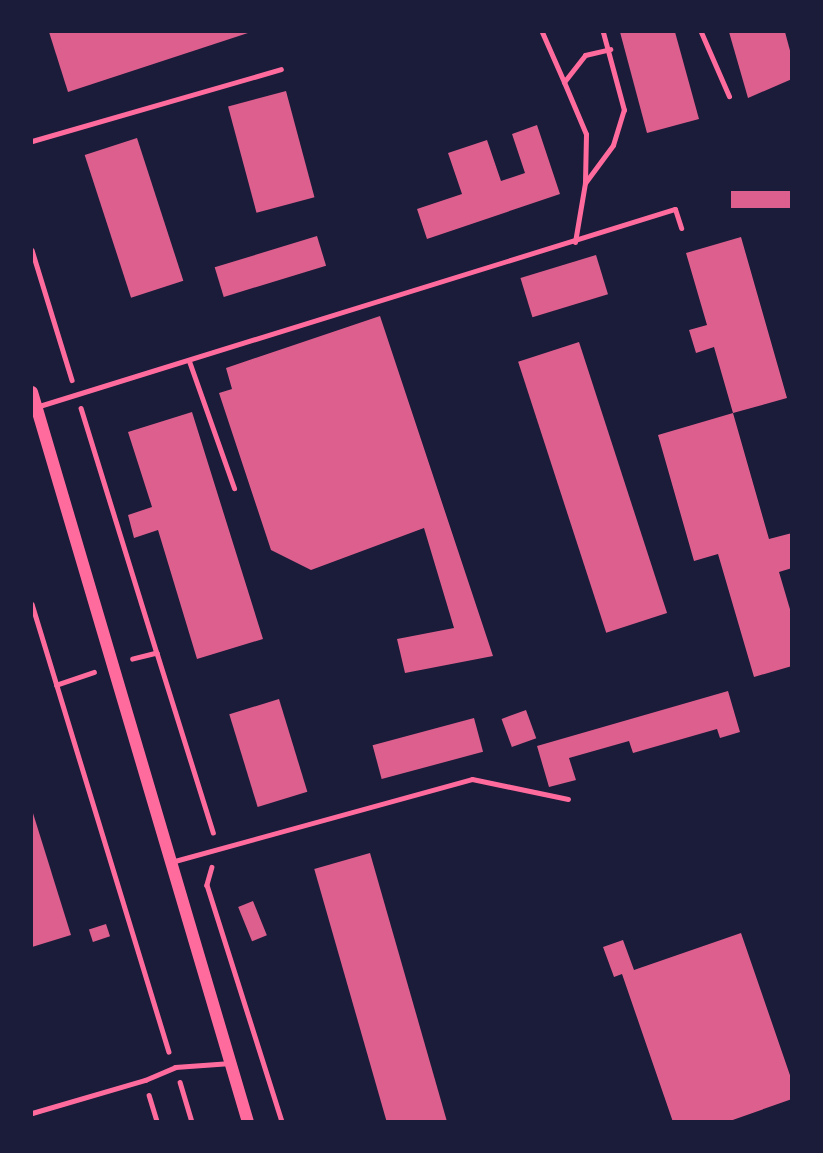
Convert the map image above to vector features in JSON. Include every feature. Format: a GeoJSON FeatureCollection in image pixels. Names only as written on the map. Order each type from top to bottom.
{"type":"FeatureCollection","features":[{"type":"Feature","properties":{"kind":"street"},"geometry":{"type":"LineString","coordinates":[[32,392],[248,1122]]}},
{"type":"Feature","properties":{"kind":"lane"},"geometry":{"type":"LineString","coordinates":[[542,32],[586,134],[585,183],[575,242]]}},
{"type":"Feature","properties":{"kind":"lane"},"geometry":{"type":"LineString","coordinates":[[585,183],[613,145],[624,110],[610,49],[603,32]]}},
{"type":"Feature","properties":{"kind":"lane"},"geometry":{"type":"LineString","coordinates":[[701,32],[729,96]]}},
{"type":"Feature","properties":{"kind":"lane"},"geometry":{"type":"LineString","coordinates":[[564,82],[585,55],[610,49]]}},
{"type":"Feature","properties":{"kind":"lane"},"geometry":{"type":"LineString","coordinates":[[32,141],[281,69]]}},
{"type":"Feature","properties":{"kind":"lane"},"geometry":{"type":"LineString","coordinates":[[36,407],[675,209],[681,228]]}},
{"type":"Feature","properties":{"kind":"lane"},"geometry":{"type":"LineString","coordinates":[[189,361],[234,488]]}},
{"type":"Feature","properties":{"kind":"lane"},"geometry":{"type":"LineString","coordinates":[[171,862],[472,779],[568,799]]}},
{"type":"Feature","properties":{"kind":"lane"},"geometry":{"type":"LineString","coordinates":[[32,1113],[145,1080],[175,1068],[231,1063]]}},
{"type":"Feature","properties":{"kind":"path"},"geometry":{"type":"LineString","coordinates":[[32,250],[218,849],[206,885],[282,1122]]}},
{"type":"Feature","properties":{"kind":"path"},"geometry":{"type":"LineString","coordinates":[[32,604],[192,1122]]}},
{"type":"Feature","properties":{"kind":"path"},"geometry":{"type":"LineString","coordinates":[[56,685],[157,653]]}},
{"type":"Feature","properties":{"kind":"path"},"geometry":{"type":"LineString","coordinates":[[145,1080],[157,1122]]}},
{"type":"Feature","properties":{"kind":"building"},"geometry":{"type":"Polygon","coordinates":[[[49,32],[251,32],[68,92],[49,32]]]}},
{"type":"Feature","properties":{"kind":"building"},"geometry":{"type":"Polygon","coordinates":[[[620,32],[675,32],[699,119],[647,133],[620,32]]]}},
{"type":"Feature","properties":{"kind":"building"},"geometry":{"type":"Polygon","coordinates":[[[729,32],[785,32],[792,58],[792,79],[748,98],[729,32]]]}},
{"type":"Feature","properties":{"kind":"building"},"geometry":{"type":"Polygon","coordinates":[[[286,91],[314,197],[257,213],[228,107],[286,91]]]}},
{"type":"Feature","properties":{"kind":"building"},"geometry":{"type":"Polygon","coordinates":[[[537,125],[560,194],[427,239],[417,209],[462,194],[448,153],[487,140],[501,181],[525,173],[512,134],[537,125]]]}},
{"type":"Feature","properties":{"kind":"building"},"geometry":{"type":"Polygon","coordinates":[[[137,138],[183,281],[131,298],[85,155],[137,138]]]}},
{"type":"Feature","properties":{"kind":"building"},"geometry":{"type":"Polygon","coordinates":[[[731,191],[792,191],[792,208],[731,208],[731,191]]]}},
{"type":"Feature","properties":{"kind":"building"},"geometry":{"type":"Polygon","coordinates":[[[317,236],[326,266],[224,297],[215,267],[317,236]]]}},
{"type":"Feature","properties":{"kind":"building"},"geometry":{"type":"Polygon","coordinates":[[[741,237],[787,398],[733,413],[714,347],[696,353],[689,330],[707,325],[686,253],[741,237]]]}},
{"type":"Feature","properties":{"kind":"building"},"geometry":{"type":"Polygon","coordinates":[[[596,255],[608,294],[532,317],[520,278],[596,255]]]}},
{"type":"Feature","properties":{"kind":"building"},"geometry":{"type":"Polygon","coordinates":[[[380,316],[493,656],[405,673],[397,639],[454,628],[424,528],[311,570],[271,550],[219,393],[232,389],[226,368],[380,316]]]}},
{"type":"Feature","properties":{"kind":"building"},"geometry":{"type":"Polygon","coordinates":[[[579,342],[667,613],[606,633],[518,362],[579,342]]]}},
{"type":"Feature","properties":{"kind":"building"},"geometry":{"type":"Polygon","coordinates":[[[192,412],[263,639],[197,659],[158,530],[134,538],[128,515],[152,507],[128,432],[192,412]]]}},
{"type":"Feature","properties":{"kind":"building"},"geometry":{"type":"Polygon","coordinates":[[[733,413],[769,539],[792,533],[792,568],[779,572],[792,616],[792,666],[754,677],[718,554],[694,561],[658,435],[733,413]]]}},
{"type":"Feature","properties":{"kind":"building"},"geometry":{"type":"Polygon","coordinates":[[[728,691],[740,732],[720,738],[717,729],[633,753],[629,741],[569,758],[576,780],[549,787],[537,746],[728,691]]]}},
{"type":"Feature","properties":{"kind":"building"},"geometry":{"type":"Polygon","coordinates":[[[279,699],[307,792],[258,807],[229,714],[279,699]]]}},
{"type":"Feature","properties":{"kind":"building"},"geometry":{"type":"Polygon","coordinates":[[[526,710],[536,738],[512,747],[502,719],[526,710]]]}},
{"type":"Feature","properties":{"kind":"building"},"geometry":{"type":"Polygon","coordinates":[[[474,718],[483,752],[382,779],[373,745],[474,718]]]}},
{"type":"Feature","properties":{"kind":"building"},"geometry":{"type":"Polygon","coordinates":[[[32,810],[71,935],[32,947],[32,810]]]}},
{"type":"Feature","properties":{"kind":"building"},"geometry":{"type":"Polygon","coordinates":[[[370,853],[447,1122],[387,1122],[314,869],[370,853]]]}},
{"type":"Feature","properties":{"kind":"building"},"geometry":{"type":"Polygon","coordinates":[[[253,901],[267,935],[252,941],[238,907],[253,901]]]}},
{"type":"Feature","properties":{"kind":"building"},"geometry":{"type":"Polygon","coordinates":[[[106,924],[110,936],[93,942],[89,930],[106,924]]]}},
{"type":"Feature","properties":{"kind":"building"},"geometry":{"type":"Polygon","coordinates":[[[741,933],[792,1081],[792,1099],[727,1122],[673,1122],[622,974],[614,977],[603,947],[623,940],[634,970],[741,933]]]}}]}
